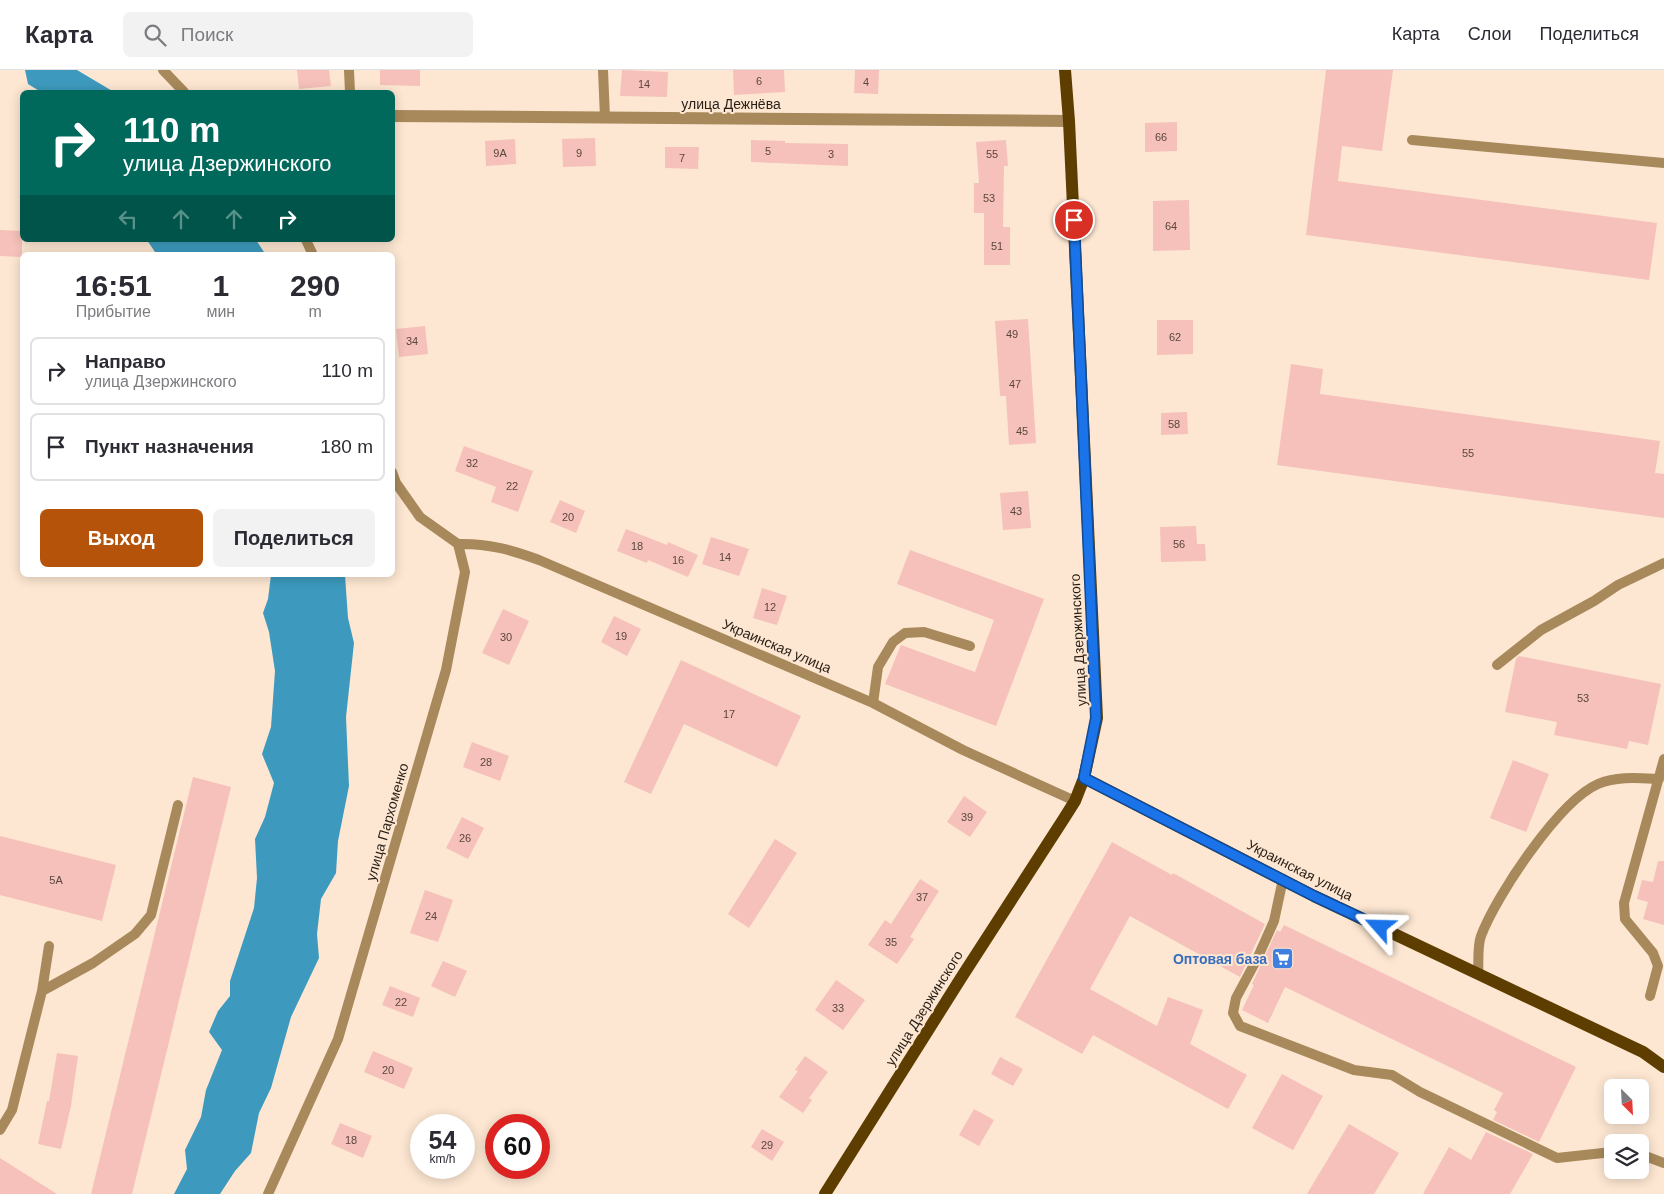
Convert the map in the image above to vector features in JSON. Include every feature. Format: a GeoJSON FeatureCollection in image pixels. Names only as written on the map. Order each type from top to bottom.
{"type":"FeatureCollection","features":[{"type":"Feature","properties":{"kind":"main road","name":"улица Дзержинского"},"geometry":{"type":"LineString","coordinates":[[825,1194],[1075,801],[1084,778],[1096,718],[1069,121],[1065,70]]}},
{"type":"Feature","properties":{"kind":"main road","name":"Украинская улица"},"geometry":{"type":"LineString","coordinates":[[1084,778],[1314,896],[1642,1052],[1664,1067]]}},
{"type":"Feature","properties":{"kind":"street","name":"улица Дежнёва"},"geometry":{"type":"LineString","coordinates":[[395,116],[1069,121]]}},
{"type":"Feature","properties":{"kind":"lane"},"geometry":{"type":"LineString","coordinates":[[163,70],[182,90]]}},
{"type":"Feature","properties":{"kind":"lane"},"geometry":{"type":"LineString","coordinates":[[349,70],[350,90]]}},
{"type":"Feature","properties":{"kind":"lane"},"geometry":{"type":"LineString","coordinates":[[603,70],[605,118]]}},
{"type":"Feature","properties":{"kind":"lane"},"geometry":{"type":"LineString","coordinates":[[1412,140],[1664,163]]}},
{"type":"Feature","properties":{"kind":"lane"},"geometry":{"type":"LineString","coordinates":[[395,480],[420,517],[458,544]]}},
{"type":"Feature","properties":{"kind":"lane","name":"Украинская улица"},"geometry":{"type":"LineString","coordinates":[[458,544],[476,543],[506,548],[539,560],[873,703],[962,750],[1075,801]]}},
{"type":"Feature","properties":{"kind":"lane","name":"улица Пархоменко"},"geometry":{"type":"LineString","coordinates":[[268,1194],[338,1039],[446,670],[465,572],[458,544]]}},
{"type":"Feature","properties":{"kind":"lane"},"geometry":{"type":"LineString","coordinates":[[1497,665],[1541,630],[1594,601],[1618,585],[1664,563]]}},
{"type":"Feature","properties":{"kind":"lane"},"geometry":{"type":"LineString","coordinates":[[873,703],[878,668],[893,642],[905,633],[924,632],[970,646]]}},
{"type":"Feature","properties":{"kind":"lane"},"geometry":{"type":"LineString","coordinates":[[1650,996],[1658,966],[1653,953],[1625,919],[1624,903],[1664,759]]}},
{"type":"Feature","properties":{"kind":"lane"},"geometry":{"type":"LineString","coordinates":[[1478,974],[1480,938],[1494,909],[1524,859],[1576,799],[1598,784],[1623,778],[1658,779]]}},
{"type":"Feature","properties":{"kind":"lane"},"geometry":{"type":"LineString","coordinates":[[42,991],[93,963],[135,934],[151,915],[178,804]]}},
{"type":"Feature","properties":{"kind":"lane"},"geometry":{"type":"LineString","coordinates":[[1283,879],[1274,920],[1257,960],[1236,998],[1233,1013],[1240,1026],[1354,1070],[1392,1075],[1420,1092],[1556,1158],[1604,1153]]}},
{"type":"Feature","properties":{"kind":"lane"},"geometry":{"type":"LineString","coordinates":[[0,1130],[12,1110],[42,991],[49,946]]}},
{"type":"Feature","properties":{"kind":"lane"},"geometry":{"type":"LineString","coordinates":[[1649,1157],[1664,1163]]}},
{"type":"Feature","properties":{"kind":"water"},"geometry":{"type":"Polygon","coordinates":[[[25,70],[77,70],[111,90],[38,90],[28,84],[25,70]]]}},
{"type":"Feature","properties":{"kind":"water"},"geometry":{"type":"Polygon","coordinates":[[[148,242],[257,242],[264,252],[155,252],[148,242]]]}},
{"type":"Feature","properties":{"kind":"water"},"geometry":{"type":"Polygon","coordinates":[[[271,577],[345,577],[348,618],[354,643],[346,717],[349,786],[338,841],[336,873],[321,899],[317,934],[319,958],[291,1017],[271,1088],[259,1113],[251,1153],[235,1171],[220,1194],[174,1194],[187,1169],[185,1150],[201,1117],[206,1090],[222,1050],[209,1032],[218,1011],[230,996],[230,981],[254,908],[257,878],[255,839],[265,817],[274,783],[262,754],[271,727],[275,671],[269,632],[263,613],[268,599],[271,577]]]}},
{"type":"Feature","properties":{"kind":"building"},"geometry":{"type":"Polygon","coordinates":[[[297,70],[329,70],[331,86],[299,89],[297,70]]]}},
{"type":"Feature","properties":{"kind":"building"},"geometry":{"type":"Polygon","coordinates":[[[380,70],[420,70],[420,86],[380,85],[380,70]]]}},
{"type":"Feature","properties":{"kind":"building"},"geometry":{"type":"Polygon","coordinates":[[[622,70],[668,72],[667,97],[620,96],[622,70]]]}},
{"type":"Feature","properties":{"kind":"building"},"geometry":{"type":"Polygon","coordinates":[[[733,70],[784,70],[785,92],[734,95],[733,70]]]}},
{"type":"Feature","properties":{"kind":"building"},"geometry":{"type":"Polygon","coordinates":[[[855,70],[879,70],[878,94],[854,93],[855,70]]]}},
{"type":"Feature","properties":{"kind":"building"},"geometry":{"type":"Polygon","coordinates":[[[1326,70],[1393,70],[1382,151],[1342,146],[1338,181],[1657,223],[1649,280],[1306,235],[1326,70]]]}},
{"type":"Feature","properties":{"kind":"building"},"geometry":{"type":"Polygon","coordinates":[[[1177,122],[1177,151],[1145,152],[1145,123],[1177,122]]]}},
{"type":"Feature","properties":{"kind":"building"},"geometry":{"type":"Polygon","coordinates":[[[595,138],[596,166],[563,167],[562,139],[595,138]]]}},
{"type":"Feature","properties":{"kind":"building"},"geometry":{"type":"Polygon","coordinates":[[[515,139],[516,164],[486,166],[485,141],[515,139]]]}},
{"type":"Feature","properties":{"kind":"building"},"geometry":{"type":"Polygon","coordinates":[[[751,140],[785,141],[785,143],[848,144],[848,166],[751,162],[751,140]]]}},
{"type":"Feature","properties":{"kind":"building"},"geometry":{"type":"Polygon","coordinates":[[[1006,140],[1008,166],[1004,166],[1003,227],[1010,227],[1010,265],[984,265],[984,213],[974,213],[974,183],[979,183],[976,142],[1006,140]]]}},
{"type":"Feature","properties":{"kind":"building"},"geometry":{"type":"Polygon","coordinates":[[[665,147],[699,147],[698,169],[665,168],[665,147]]]}},
{"type":"Feature","properties":{"kind":"building"},"geometry":{"type":"Polygon","coordinates":[[[1189,200],[1190,250],[1153,251],[1153,201],[1189,200]]]}},
{"type":"Feature","properties":{"kind":"building"},"geometry":{"type":"Polygon","coordinates":[[[0,230],[20,231],[22,252],[20,252],[20,257],[0,256],[0,230]]]}},
{"type":"Feature","properties":{"kind":"building"},"geometry":{"type":"Polygon","coordinates":[[[1028,319],[1036,443],[1009,445],[1006,396],[1000,396],[995,321],[1028,319]]]}},
{"type":"Feature","properties":{"kind":"building"},"geometry":{"type":"Polygon","coordinates":[[[1157,320],[1193,320],[1193,354],[1157,355],[1157,320]]]}},
{"type":"Feature","properties":{"kind":"building"},"geometry":{"type":"Polygon","coordinates":[[[425,326],[428,354],[399,357],[396,329],[425,326]]]}},
{"type":"Feature","properties":{"kind":"building"},"geometry":{"type":"Polygon","coordinates":[[[1291,364],[1323,369],[1320,394],[1660,441],[1655,473],[1664,474],[1664,518],[1277,465],[1291,364]]]}},
{"type":"Feature","properties":{"kind":"building"},"geometry":{"type":"Polygon","coordinates":[[[1187,412],[1188,434],[1161,435],[1161,413],[1187,412]]]}},
{"type":"Feature","properties":{"kind":"building"},"geometry":{"type":"Polygon","coordinates":[[[464,446],[533,471],[518,512],[491,502],[496,487],[455,471],[464,446]]]}},
{"type":"Feature","properties":{"kind":"building"},"geometry":{"type":"Polygon","coordinates":[[[1028,491],[1031,528],[1003,530],[1000,493],[1028,491]]]}},
{"type":"Feature","properties":{"kind":"building"},"geometry":{"type":"Polygon","coordinates":[[[560,500],[585,511],[576,533],[550,522],[560,500]]]}},
{"type":"Feature","properties":{"kind":"building"},"geometry":{"type":"Polygon","coordinates":[[[1196,526],[1197,544],[1205,544],[1206,561],[1161,562],[1160,527],[1196,526]]]}},
{"type":"Feature","properties":{"kind":"building"},"geometry":{"type":"Polygon","coordinates":[[[626,529],[667,545],[668,542],[698,555],[688,577],[648,560],[647,563],[617,551],[626,529]]]}},
{"type":"Feature","properties":{"kind":"building"},"geometry":{"type":"Polygon","coordinates":[[[711,537],[749,549],[739,576],[702,564],[711,537]]]}},
{"type":"Feature","properties":{"kind":"building"},"geometry":{"type":"Polygon","coordinates":[[[910,550],[1044,599],[996,726],[885,684],[901,645],[975,672],[994,620],[897,584],[910,550]]]}},
{"type":"Feature","properties":{"kind":"building"},"geometry":{"type":"Polygon","coordinates":[[[762,588],[787,596],[777,625],[753,618],[762,588]]]}},
{"type":"Feature","properties":{"kind":"building"},"geometry":{"type":"Polygon","coordinates":[[[503,609],[529,621],[509,665],[482,653],[503,609]]]}},
{"type":"Feature","properties":{"kind":"building"},"geometry":{"type":"Polygon","coordinates":[[[614,616],[641,629],[627,656],[601,642],[614,616]]]}},
{"type":"Feature","properties":{"kind":"building"},"geometry":{"type":"Polygon","coordinates":[[[1519,656],[1661,684],[1648,745],[1629,741],[1627,749],[1554,735],[1557,722],[1505,712],[1516,659],[1519,656]]]}},
{"type":"Feature","properties":{"kind":"building"},"geometry":{"type":"Polygon","coordinates":[[[681,660],[801,716],[777,767],[684,724],[651,794],[624,782],[681,660]]]}},
{"type":"Feature","properties":{"kind":"building"},"geometry":{"type":"Polygon","coordinates":[[[472,742],[509,756],[500,781],[463,767],[472,742]]]}},
{"type":"Feature","properties":{"kind":"building"},"geometry":{"type":"Polygon","coordinates":[[[1513,760],[1549,774],[1526,832],[1490,818],[1513,760]]]}},
{"type":"Feature","properties":{"kind":"building"},"geometry":{"type":"Polygon","coordinates":[[[193,777],[231,787],[132,1194],[91,1194],[193,777]]]}},
{"type":"Feature","properties":{"kind":"building"},"geometry":{"type":"Polygon","coordinates":[[[964,796],[987,812],[970,837],[947,822],[964,796]]]}},
{"type":"Feature","properties":{"kind":"building"},"geometry":{"type":"Polygon","coordinates":[[[462,817],[484,828],[468,859],[446,848],[462,817]]]}},
{"type":"Feature","properties":{"kind":"building"},"geometry":{"type":"Polygon","coordinates":[[[0,836],[116,865],[102,921],[0,895],[0,836]]]}},
{"type":"Feature","properties":{"kind":"building"},"geometry":{"type":"Polygon","coordinates":[[[775,839],[797,853],[749,928],[728,914],[775,839]]]}},
{"type":"Feature","properties":{"kind":"building"},"geometry":{"type":"Polygon","coordinates":[[[1112,842],[1265,924],[1240,977],[1130,916],[1090,989],[1157,1026],[1168,997],[1203,1010],[1190,1044],[1247,1075],[1228,1109],[1093,1035],[1082,1054],[1015,1017],[1112,842]]]}},
{"type":"Feature","properties":{"kind":"building"},"geometry":{"type":"Polygon","coordinates":[[[1658,861],[1664,861],[1664,925],[1643,919],[1648,902],[1637,899],[1642,880],[1653,882],[1658,861]]]}},
{"type":"Feature","properties":{"kind":"building"},"geometry":{"type":"Polygon","coordinates":[[[920,879],[939,891],[910,937],[914,939],[897,964],[868,945],[885,920],[891,924],[920,879]]]}},
{"type":"Feature","properties":{"kind":"building"},"geometry":{"type":"Polygon","coordinates":[[[425,890],[453,900],[438,942],[410,933],[425,890]]]}},
{"type":"Feature","properties":{"kind":"building"},"geometry":{"type":"Polygon","coordinates":[[[1284,925],[1576,1067],[1539,1142],[1493,1120],[1497,1112],[1494,1110],[1503,1093],[1285,987],[1268,1023],[1242,1010],[1277,930],[1280,932],[1284,925]]]}},
{"type":"Feature","properties":{"kind":"building"},"geometry":{"type":"Polygon","coordinates":[[[443,961],[467,971],[455,997],[431,986],[443,961]]]}},
{"type":"Feature","properties":{"kind":"building"},"geometry":{"type":"Polygon","coordinates":[[[836,980],[865,1000],[843,1030],[815,1010],[836,980]]]}},
{"type":"Feature","properties":{"kind":"building"},"geometry":{"type":"Polygon","coordinates":[[[390,986],[420,998],[413,1017],[382,1005],[390,986]]]}},
{"type":"Feature","properties":{"kind":"building"},"geometry":{"type":"Polygon","coordinates":[[[373,1051],[413,1068],[404,1089],[364,1072],[373,1051]]]}},
{"type":"Feature","properties":{"kind":"building"},"geometry":{"type":"Polygon","coordinates":[[[57,1053],[78,1056],[71,1106],[61,1149],[38,1144],[47,1101],[49,1101],[57,1053]]]}},
{"type":"Feature","properties":{"kind":"building"},"geometry":{"type":"Polygon","coordinates":[[[805,1056],[828,1072],[809,1098],[812,1100],[803,1113],[779,1097],[798,1071],[795,1070],[805,1056]]]}},
{"type":"Feature","properties":{"kind":"building"},"geometry":{"type":"Polygon","coordinates":[[[1000,1057],[1023,1069],[1013,1086],[991,1074],[1000,1057]]]}},
{"type":"Feature","properties":{"kind":"building"},"geometry":{"type":"Polygon","coordinates":[[[1282,1074],[1323,1096],[1293,1150],[1252,1128],[1282,1074]]]}},
{"type":"Feature","properties":{"kind":"building"},"geometry":{"type":"Polygon","coordinates":[[[974,1109],[994,1120],[979,1146],[959,1135],[974,1109]]]}},
{"type":"Feature","properties":{"kind":"building"},"geometry":{"type":"Polygon","coordinates":[[[340,1123],[372,1136],[363,1158],[331,1144],[340,1123]]]}},
{"type":"Feature","properties":{"kind":"building"},"geometry":{"type":"Polygon","coordinates":[[[1349,1124],[1399,1153],[1374,1194],[1307,1194],[1349,1124]]]}},
{"type":"Feature","properties":{"kind":"building"},"geometry":{"type":"Polygon","coordinates":[[[762,1129],[784,1142],[772,1161],[751,1147],[762,1129]]]}},
{"type":"Feature","properties":{"kind":"building"},"geometry":{"type":"Polygon","coordinates":[[[1486,1132],[1533,1154],[1510,1194],[1423,1194],[1449,1147],[1471,1160],[1486,1132]]]}},
{"type":"Feature","properties":{"kind":"building"},"geometry":{"type":"Polygon","coordinates":[[[0,1158],[57,1194],[0,1194],[0,1158]]]}},
{"type":"Feature","properties":{"kind":"place","name":"Оптовая база"},"geometry":{"type":"Point","coordinates":[1283,959]}},
{"type":"Feature","properties":{"kind":"route"},"geometry":{"type":"LineString","coordinates":[[1074,220],[1096,718],[1084,778],[1314,896],[1380,927]]}}]}
